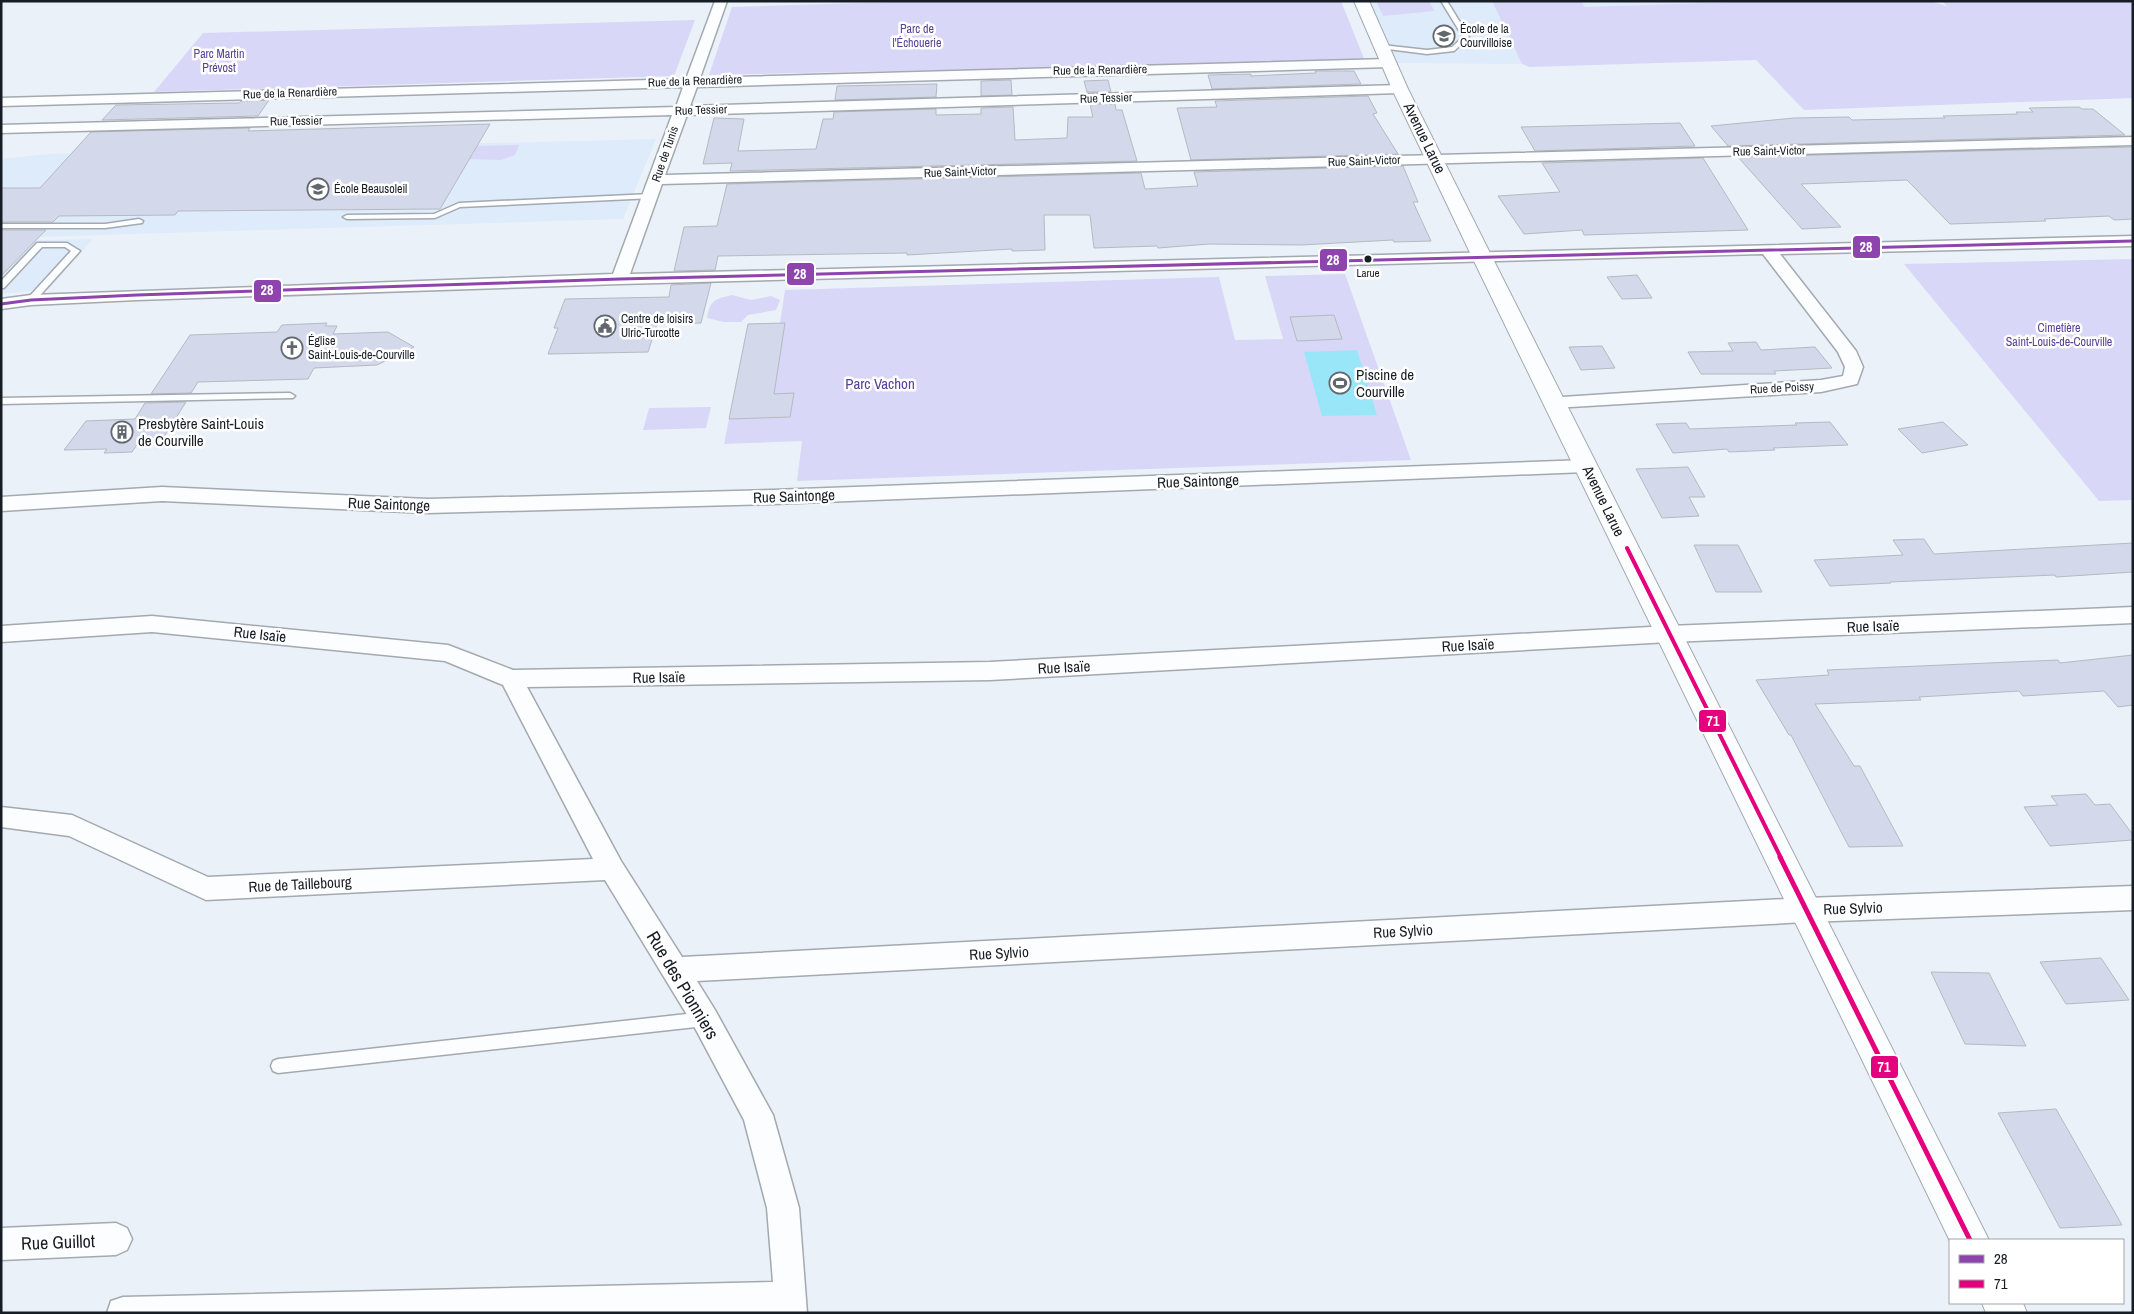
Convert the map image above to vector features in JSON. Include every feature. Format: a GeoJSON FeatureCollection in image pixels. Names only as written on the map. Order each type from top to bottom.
{"type":"FeatureCollection","features":[{"type":"Feature","properties":{"kind":"street","name":"Rue de Tunis"},"geometry":{"type":"LineString","coordinates":[[620,279],[721,1]]}},
{"type":"Feature","properties":{"kind":"street","name":"Avenue Larue"},"geometry":{"type":"LineString","coordinates":[[1361,1],[1400,89],[1436,159],[1482,257],[1970,1239]]}},
{"type":"Feature","properties":{"kind":"street","name":"Rue de la Renardière"},"geometry":{"type":"LineString","coordinates":[[1,102],[692,81],[1389,63]]}},
{"type":"Feature","properties":{"kind":"street","name":"Rue Tessier"},"geometry":{"type":"LineString","coordinates":[[1,129],[1400,89]]}},
{"type":"Feature","properties":{"kind":"street","name":"Rue Saint-Victor"},"geometry":{"type":"LineString","coordinates":[[656,180],[2133,141]]}},
{"type":"Feature","properties":{"kind":"street"},"geometry":{"type":"LineString","coordinates":[[1,304],[31,300],[620,279],[2133,241]]}},
{"type":"Feature","properties":{"kind":"street","name":"Rue de Poissy"},"geometry":{"type":"LineString","coordinates":[[1554,402],[1821,386],[1851,380],[1854,367],[1846,352],[1768,249]]}},
{"type":"Feature","properties":{"kind":"street","name":"Rue Saintonge"},"geometry":{"type":"LineString","coordinates":[[1,504],[162,494],[428,506],[773,497],[1586,466]]}},
{"type":"Feature","properties":{"kind":"street","name":"Rue Isaïe"},"geometry":{"type":"LineString","coordinates":[[1,634],[152,624],[448,653],[510,680],[990,671],[1669,634],[2133,616]]}},
{"type":"Feature","properties":{"kind":"street","name":"Rue des Pionniers"},"geometry":{"type":"LineString","coordinates":[[510,680],[612,869],[705,1018],[758,1115],[783,1208],[791,1306]]}},
{"type":"Feature","properties":{"kind":"street","name":"Rue de Taillebourg"},"geometry":{"type":"LineString","coordinates":[[1,817],[72,826],[206,889],[612,869]]}},
{"type":"Feature","properties":{"kind":"street","name":"Rue Sylvio"},"geometry":{"type":"LineString","coordinates":[[674,970],[1806,910],[2133,898]]}},
{"type":"Feature","properties":{"kind":"street","name":"Rue Guillot"},"geometry":{"type":"LineString","coordinates":[[1,1244],[116,1240]]}},
{"type":"Feature","properties":{"kind":"street"},"geometry":{"type":"LineString","coordinates":[[123,1313],[791,1306]]}},
{"type":"Feature","properties":{"kind":"lane"},"geometry":{"type":"LineString","coordinates":[[1382,46],[1427,52],[1454,49],[1466,37],[1444,1]]}},
{"type":"Feature","properties":{"kind":"lane"},"geometry":{"type":"LineString","coordinates":[[347,217],[435,216],[459,205],[650,196]]}},
{"type":"Feature","properties":{"kind":"lane"},"geometry":{"type":"LineString","coordinates":[[1,226],[105,226],[139,221]]}},
{"type":"Feature","properties":{"kind":"lane"},"geometry":{"type":"LineString","coordinates":[[1,286],[40,246],[67,245],[76,251],[31,300]]}},
{"type":"Feature","properties":{"kind":"lane"},"geometry":{"type":"LineString","coordinates":[[1,401],[290,396]]}},
{"type":"Feature","properties":{"kind":"lane"},"geometry":{"type":"LineString","coordinates":[[278,1066],[705,1018]]}},
{"type":"Feature","properties":{"kind":"shaded area","name":"École de la Courvilloise"},"geometry":{"type":"Polygon","coordinates":[[[1367,1],[1873,1],[1497,10],[1522,64],[1389,63],[1367,1]]]}},
{"type":"Feature","properties":{"kind":"shaded area","name":"École Beausoleil"},"geometry":{"type":"Polygon","coordinates":[[[656,139],[623,219],[1,238],[1,159],[49,154],[656,139]]]}},
{"type":"Feature","properties":{"kind":"shaded area"},"geometry":{"type":"Polygon","coordinates":[[[93,239],[49,289],[1,294],[1,241],[93,239]]]}},
{"type":"Feature","properties":{"kind":"shaded area","name":"Piscine de Courville"},"geometry":{"type":"Polygon","coordinates":[[[1357,350],[1377,415],[1322,416],[1304,352],[1357,350]]]}},
{"type":"Feature","properties":{"kind":"green space","name":"Parc de l'Échouerie"},"geometry":{"type":"Polygon","coordinates":[[[928,1],[1341,1],[1365,61],[709,75],[732,7],[928,1]]]}},
{"type":"Feature","properties":{"kind":"green space"},"geometry":{"type":"Polygon","coordinates":[[[1376,1],[1428,1],[1435,11],[1383,16],[1376,1]]]}},
{"type":"Feature","properties":{"kind":"green space"},"geometry":{"type":"Polygon","coordinates":[[[1492,1],[1581,1],[1585,7],[1772,1],[1929,1],[1947,6],[1942,1],[2133,1],[2133,98],[1804,110],[1756,60],[1530,67],[1522,64],[1492,1]]]}},
{"type":"Feature","properties":{"kind":"green space","name":"Parc Martin Prévost"},"geometry":{"type":"Polygon","coordinates":[[[695,20],[674,76],[154,92],[203,33],[695,20]]]}},
{"type":"Feature","properties":{"kind":"green space"},"geometry":{"type":"Polygon","coordinates":[[[519,145],[515,155],[501,160],[465,159],[474,154],[474,146],[519,145]]]}},
{"type":"Feature","properties":{"kind":"green space","name":"Cimetière Saint-Louis-de-Courville"},"geometry":{"type":"Polygon","coordinates":[[[2133,259],[2133,500],[2099,501],[1904,264],[2133,259]]]}},
{"type":"Feature","properties":{"kind":"green space","name":"Parc Vachon"},"geometry":{"type":"Polygon","coordinates":[[[1345,274],[1411,460],[797,481],[802,441],[724,444],[748,324],[780,323],[785,290],[1219,277],[1235,340],[1283,339],[1265,276],[1345,274]]]}},
{"type":"Feature","properties":{"kind":"green space"},"geometry":{"type":"Polygon","coordinates":[[[732,295],[751,300],[771,296],[780,300],[776,310],[748,315],[741,322],[724,322],[707,318],[714,301],[732,295]]]}},
{"type":"Feature","properties":{"kind":"green space"},"geometry":{"type":"Polygon","coordinates":[[[711,407],[706,428],[643,430],[649,408],[711,407]]]}},
{"type":"Feature","properties":{"kind":"building"},"geometry":{"type":"Polygon","coordinates":[[[1315,71],[1354,71],[1361,84],[1212,89],[1208,75],[1251,74],[1251,76],[1316,73],[1315,71]]]}},
{"type":"Feature","properties":{"kind":"building"},"geometry":{"type":"Polygon","coordinates":[[[1011,80],[1012,95],[981,96],[981,81],[1011,80]]]}},
{"type":"Feature","properties":{"kind":"building"},"geometry":{"type":"Polygon","coordinates":[[[1108,80],[1111,92],[1087,92],[1084,81],[1108,80]]]}},
{"type":"Feature","properties":{"kind":"building"},"geometry":{"type":"Polygon","coordinates":[[[937,84],[936,97],[835,100],[837,86],[937,84]]]}},
{"type":"Feature","properties":{"kind":"building"},"geometry":{"type":"Polygon","coordinates":[[[1368,96],[1377,113],[1373,114],[1398,154],[1191,160],[1177,108],[1217,107],[1215,101],[1368,96]]]}},
{"type":"Feature","properties":{"kind":"building"},"geometry":{"type":"Polygon","coordinates":[[[269,100],[258,116],[102,120],[116,105],[239,103],[241,101],[269,100]]]}},
{"type":"Feature","properties":{"kind":"building"},"geometry":{"type":"Polygon","coordinates":[[[1090,104],[1115,104],[1116,110],[1122,110],[1137,161],[730,171],[732,163],[703,164],[714,118],[744,119],[738,151],[816,149],[823,119],[833,119],[834,112],[936,109],[936,115],[981,114],[981,108],[1013,107],[1015,140],[1067,138],[1068,117],[1093,117],[1090,104]]]}},
{"type":"Feature","properties":{"kind":"building"},"geometry":{"type":"Polygon","coordinates":[[[2079,107],[2082,109],[2093,109],[2125,135],[1728,146],[1711,126],[1794,118],[1849,117],[1852,120],[1945,118],[1943,116],[2033,112],[2029,108],[2079,107]]]}},
{"type":"Feature","properties":{"kind":"building"},"geometry":{"type":"Polygon","coordinates":[[[1680,123],[1695,146],[1535,151],[1521,127],[1680,123]]]}},
{"type":"Feature","properties":{"kind":"building"},"geometry":{"type":"Polygon","coordinates":[[[490,124],[440,209],[178,211],[175,215],[59,216],[53,222],[1,222],[1,188],[40,188],[91,132],[250,128],[248,131],[490,124]]]}},
{"type":"Feature","properties":{"kind":"building"},"geometry":{"type":"Polygon","coordinates":[[[2133,147],[2133,219],[2114,220],[2109,216],[2044,219],[2046,221],[1950,224],[1907,180],[1801,184],[1841,227],[1802,229],[1738,157],[2133,147]]]}},
{"type":"Feature","properties":{"kind":"building"},"geometry":{"type":"Polygon","coordinates":[[[1703,158],[1748,230],[1584,235],[1582,230],[1524,234],[1498,196],[1560,192],[1542,163],[1703,158]]]}},
{"type":"Feature","properties":{"kind":"building"},"geometry":{"type":"Polygon","coordinates":[[[1403,166],[1418,202],[1413,202],[1431,241],[1394,242],[1393,240],[1301,245],[1209,244],[1158,248],[1157,246],[1094,248],[1090,215],[1044,215],[1045,250],[1012,251],[1012,249],[907,255],[907,253],[718,256],[715,270],[674,271],[684,227],[717,226],[727,184],[1141,173],[1145,189],[1198,186],[1194,172],[1403,166]]]}},
{"type":"Feature","properties":{"kind":"building"},"geometry":{"type":"Polygon","coordinates":[[[1,230],[46,230],[1,276],[1,230]]]}},
{"type":"Feature","properties":{"kind":"building"},"geometry":{"type":"Polygon","coordinates":[[[1637,275],[1652,298],[1622,299],[1607,277],[1637,275]]]}},
{"type":"Feature","properties":{"kind":"building","name":"Centre de loisirs Ulric-Turcotte"},"geometry":{"type":"Polygon","coordinates":[[[711,283],[701,323],[657,324],[648,352],[548,354],[558,328],[554,328],[565,299],[669,297],[671,285],[711,283]]]}},
{"type":"Feature","properties":{"kind":"building"},"geometry":{"type":"Polygon","coordinates":[[[1334,315],[1342,339],[1297,341],[1290,317],[1334,315]]]}},
{"type":"Feature","properties":{"kind":"building","name":"Église Saint-Louis-de-Courville"},"geometry":{"type":"Polygon","coordinates":[[[327,323],[325,326],[337,326],[333,334],[388,332],[414,347],[377,365],[314,368],[308,379],[198,382],[191,393],[151,394],[190,335],[277,332],[282,325],[327,323]]]}},
{"type":"Feature","properties":{"kind":"building"},"geometry":{"type":"Polygon","coordinates":[[[785,323],[774,394],[794,393],[790,417],[729,419],[748,324],[785,323]]]}},
{"type":"Feature","properties":{"kind":"building"},"geometry":{"type":"Polygon","coordinates":[[[1756,342],[1761,350],[1815,347],[1832,368],[1774,371],[1776,374],[1701,374],[1688,352],[1733,351],[1728,343],[1756,342]]]}},
{"type":"Feature","properties":{"kind":"building"},"geometry":{"type":"Polygon","coordinates":[[[1602,346],[1615,368],[1581,370],[1569,347],[1602,346]]]}},
{"type":"Feature","properties":{"kind":"building","name":"Presbytère Saint-Louis de Courville"},"geometry":{"type":"Polygon","coordinates":[[[186,402],[160,443],[138,443],[132,452],[104,453],[107,449],[64,450],[86,421],[135,419],[145,403],[186,402]]]}},
{"type":"Feature","properties":{"kind":"building"},"geometry":{"type":"Polygon","coordinates":[[[1830,422],[1848,445],[1773,448],[1775,450],[1729,452],[1727,449],[1673,453],[1656,424],[1686,423],[1690,429],[1830,422]]]}},
{"type":"Feature","properties":{"kind":"building"},"geometry":{"type":"Polygon","coordinates":[[[1943,422],[1968,445],[1922,453],[1898,429],[1943,422]]]}},
{"type":"Feature","properties":{"kind":"building"},"geometry":{"type":"Polygon","coordinates":[[[1688,467],[1705,497],[1689,497],[1699,516],[1662,518],[1636,469],[1688,467]]]}},
{"type":"Feature","properties":{"kind":"building"},"geometry":{"type":"Polygon","coordinates":[[[1924,539],[1934,554],[2133,543],[2133,572],[1830,586],[1814,560],[1903,555],[1893,540],[1924,539]]]}},
{"type":"Feature","properties":{"kind":"building"},"geometry":{"type":"Polygon","coordinates":[[[1694,545],[1738,545],[1762,592],[1716,592],[1694,545]]]}},
{"type":"Feature","properties":{"kind":"building"},"geometry":{"type":"Polygon","coordinates":[[[2133,655],[2133,705],[2118,707],[2104,691],[2023,696],[2019,691],[1919,697],[1921,700],[1815,704],[1854,766],[1860,766],[1903,846],[1849,847],[1791,735],[1789,735],[1756,680],[1829,675],[1827,670],[2058,660],[2060,663],[2133,655]]]}},
{"type":"Feature","properties":{"kind":"building"},"geometry":{"type":"Polygon","coordinates":[[[2086,794],[2095,805],[2110,804],[2133,835],[2133,840],[2050,846],[2024,807],[2058,805],[2051,796],[2086,794]]]}},
{"type":"Feature","properties":{"kind":"building"},"geometry":{"type":"Polygon","coordinates":[[[2101,958],[2129,1000],[2066,1004],[2040,962],[2101,958]]]}},
{"type":"Feature","properties":{"kind":"building"},"geometry":{"type":"Polygon","coordinates":[[[1931,972],[1989,973],[2026,1046],[1965,1044],[1931,972]]]}},
{"type":"Feature","properties":{"kind":"building"},"geometry":{"type":"Polygon","coordinates":[[[2056,1109],[2122,1225],[2060,1228],[1998,1113],[2056,1109]]]}},
{"type":"Feature","properties":{"kind":"transit line","name":"28"},"geometry":{"type":"LineString","coordinates":[[1,304],[31,300],[137,295],[620,279],[2133,241]]}},
{"type":"Feature","properties":{"kind":"transit line","name":"71"},"geometry":{"type":"LineString","coordinates":[[1627,548],[1970,1239]]}},
{"type":"Feature","properties":{"kind":"place","name":"École de la Courvilloise"},"geometry":{"type":"Point","coordinates":[1444,36]}},
{"type":"Feature","properties":{"kind":"place","name":"École Beausoleil"},"geometry":{"type":"Point","coordinates":[318,189]}},
{"type":"Feature","properties":{"kind":"place","name":"Larue"},"geometry":{"type":"Point","coordinates":[1368,259]}},
{"type":"Feature","properties":{"kind":"place","name":"Centre de loisirs Ulric-Turcotte"},"geometry":{"type":"Point","coordinates":[605,326]}},
{"type":"Feature","properties":{"kind":"place","name":"Église Saint-Louis-de-Courville"},"geometry":{"type":"Point","coordinates":[292,348]}},
{"type":"Feature","properties":{"kind":"place","name":"Piscine de Courville"},"geometry":{"type":"Point","coordinates":[1340,383]}},
{"type":"Feature","properties":{"kind":"place","name":"Presbytère Saint-Louis de Courville"},"geometry":{"type":"Point","coordinates":[122,432]}}]}
